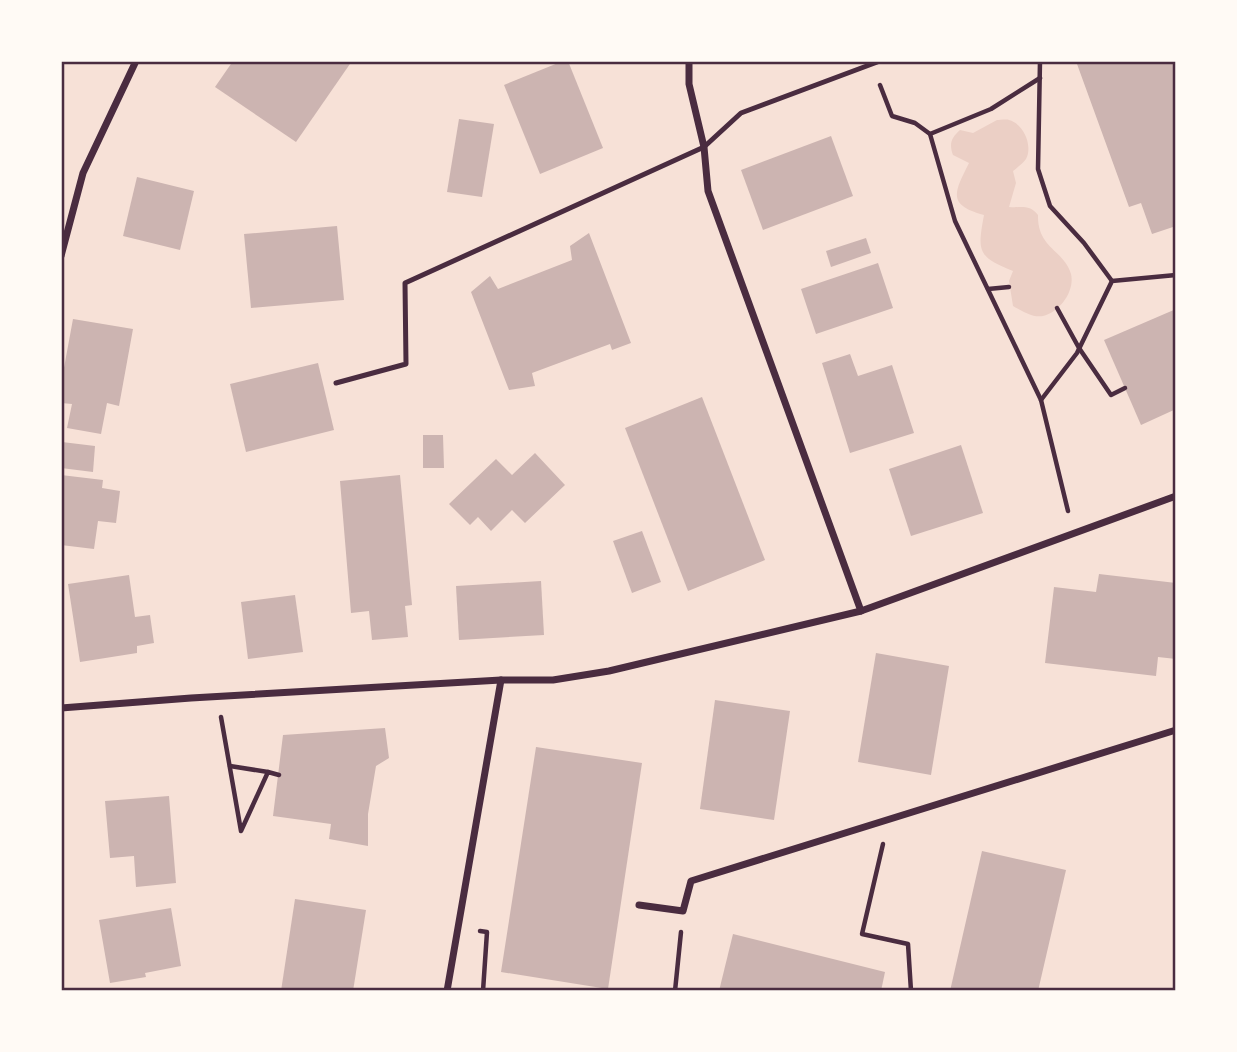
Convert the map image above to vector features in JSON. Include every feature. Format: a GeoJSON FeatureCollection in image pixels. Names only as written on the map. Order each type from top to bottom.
{"type":"FeatureCollection","features":[{"type":"Feature","properties":{"kind":"street"},"geometry":{"type":"LineString","coordinates":[[61,256],[83,173],[136,61]]}},
{"type":"Feature","properties":{"kind":"street"},"geometry":{"type":"LineString","coordinates":[[689,61],[689,84],[704,147],[708,191],[861,611]]}},
{"type":"Feature","properties":{"kind":"street"},"geometry":{"type":"LineString","coordinates":[[61,708],[217,696],[501,680],[553,680],[608,671],[861,611],[1176,496]]}},
{"type":"Feature","properties":{"kind":"street"},"geometry":{"type":"LineString","coordinates":[[447,991],[501,680]]}},
{"type":"Feature","properties":{"kind":"street"},"geometry":{"type":"LineString","coordinates":[[639,905],[683,911],[691,881],[1176,730]]}},
{"type":"Feature","properties":{"kind":"lane"},"geometry":{"type":"LineString","coordinates":[[337,383],[406,363],[405,283],[704,147],[741,113],[880,61]]}},
{"type":"Feature","properties":{"kind":"path"},"geometry":{"type":"LineString","coordinates":[[1040,61],[1038,169],[1050,206],[1084,243],[1112,281]]}},
{"type":"Feature","properties":{"kind":"path"},"geometry":{"type":"LineString","coordinates":[[930,134],[991,109],[1040,78]]}},
{"type":"Feature","properties":{"kind":"path"},"geometry":{"type":"LineString","coordinates":[[880,85],[892,116],[915,123],[930,134],[955,221],[1041,400],[1072,533]]}},
{"type":"Feature","properties":{"kind":"path"},"geometry":{"type":"LineString","coordinates":[[1112,281],[1176,275]]}},
{"type":"Feature","properties":{"kind":"path"},"geometry":{"type":"LineString","coordinates":[[1041,400],[1079,348],[1112,281]]}},
{"type":"Feature","properties":{"kind":"path"},"geometry":{"type":"LineString","coordinates":[[988,289],[1009,287]]}},
{"type":"Feature","properties":{"kind":"path"},"geometry":{"type":"LineString","coordinates":[[1057,308],[1079,348],[1111,395],[1125,388]]}},
{"type":"Feature","properties":{"kind":"path"},"geometry":{"type":"LineString","coordinates":[[221,716],[241,831],[268,772]]}},
{"type":"Feature","properties":{"kind":"path"},"geometry":{"type":"LineString","coordinates":[[230,766],[279,775]]}},
{"type":"Feature","properties":{"kind":"path"},"geometry":{"type":"LineString","coordinates":[[877,823],[884,845],[862,934],[908,944],[911,991]]}},
{"type":"Feature","properties":{"kind":"path"},"geometry":{"type":"LineString","coordinates":[[675,991],[683,911]]}},
{"type":"Feature","properties":{"kind":"path"},"geometry":{"type":"LineString","coordinates":[[458,925],[487,932],[483,991]]}},
{"type":"Feature","properties":{"kind":"shaded area"},"geometry":{"type":"Polygon","coordinates":[[[997,120],[1014,122],[1023,131],[1028,142],[1026,159],[1013,171],[1016,183],[1009,207],[1028,208],[1038,215],[1042,235],[1063,259],[1071,274],[1071,287],[1065,300],[1055,310],[1043,316],[1031,315],[1013,306],[1009,281],[1013,271],[993,262],[983,252],[981,237],[984,215],[964,207],[957,196],[969,163],[953,155],[953,139],[960,130],[973,133],[997,120]]]}},
{"type":"Feature","properties":{"kind":"building"},"geometry":{"type":"Polygon","coordinates":[[[233,61],[352,61],[296,142],[215,87],[233,61]]]}},
{"type":"Feature","properties":{"kind":"building"},"geometry":{"type":"Polygon","coordinates":[[[568,61],[603,148],[540,174],[504,85],[568,61]]]}},
{"type":"Feature","properties":{"kind":"building"},"geometry":{"type":"Polygon","coordinates":[[[1085,61],[1176,61],[1176,226],[1152,234],[1141,203],[1129,207],[1077,64],[1085,61]]]}},
{"type":"Feature","properties":{"kind":"building"},"geometry":{"type":"Polygon","coordinates":[[[459,119],[494,124],[482,197],[447,192],[459,119]]]}},
{"type":"Feature","properties":{"kind":"building"},"geometry":{"type":"Polygon","coordinates":[[[831,136],[853,196],[763,230],[741,170],[831,136]]]}},
{"type":"Feature","properties":{"kind":"building"},"geometry":{"type":"Polygon","coordinates":[[[137,177],[194,191],[180,250],[123,236],[137,177]]]}},
{"type":"Feature","properties":{"kind":"building"},"geometry":{"type":"Polygon","coordinates":[[[337,226],[344,300],[251,308],[244,234],[337,226]]]}},
{"type":"Feature","properties":{"kind":"building"},"geometry":{"type":"Polygon","coordinates":[[[589,233],[631,343],[612,350],[610,344],[532,373],[535,386],[509,390],[471,292],[490,276],[498,289],[572,260],[570,246],[589,233]]]}},
{"type":"Feature","properties":{"kind":"building"},"geometry":{"type":"Polygon","coordinates":[[[866,238],[871,253],[831,267],[826,251],[866,238]]]}},
{"type":"Feature","properties":{"kind":"building"},"geometry":{"type":"Polygon","coordinates":[[[878,263],[893,308],[816,334],[801,289],[878,263]]]}},
{"type":"Feature","properties":{"kind":"building"},"geometry":{"type":"Polygon","coordinates":[[[1176,309],[1176,409],[1141,425],[1104,340],[1176,309]]]}},
{"type":"Feature","properties":{"kind":"building"},"geometry":{"type":"Polygon","coordinates":[[[73,319],[133,329],[119,406],[107,403],[101,434],[67,428],[72,404],[61,403],[61,384],[73,319]]]}},
{"type":"Feature","properties":{"kind":"building"},"geometry":{"type":"Polygon","coordinates":[[[850,354],[858,376],[892,365],[914,433],[850,453],[822,363],[850,354]]]}},
{"type":"Feature","properties":{"kind":"building"},"geometry":{"type":"Polygon","coordinates":[[[318,363],[334,430],[246,452],[230,384],[318,363]]]}},
{"type":"Feature","properties":{"kind":"building"},"geometry":{"type":"Polygon","coordinates":[[[702,397],[765,560],[688,591],[625,428],[702,397]]]}},
{"type":"Feature","properties":{"kind":"building"},"geometry":{"type":"Polygon","coordinates":[[[423,435],[443,435],[444,468],[423,468],[423,435]]]}},
{"type":"Feature","properties":{"kind":"building"},"geometry":{"type":"Polygon","coordinates":[[[62,442],[95,446],[93,472],[61,468],[62,442]]]}},
{"type":"Feature","properties":{"kind":"building"},"geometry":{"type":"Polygon","coordinates":[[[961,445],[983,513],[911,536],[889,469],[961,445]]]}},
{"type":"Feature","properties":{"kind":"building"},"geometry":{"type":"Polygon","coordinates":[[[535,453],[565,485],[525,523],[512,510],[491,531],[478,517],[470,525],[449,504],[496,459],[512,475],[535,453]]]}},
{"type":"Feature","properties":{"kind":"building"},"geometry":{"type":"Polygon","coordinates":[[[61,475],[103,480],[102,488],[120,491],[116,523],[98,521],[94,549],[61,545],[61,475]]]}},
{"type":"Feature","properties":{"kind":"building"},"geometry":{"type":"Polygon","coordinates":[[[400,475],[412,605],[405,606],[408,637],[372,640],[369,611],[351,613],[340,481],[400,475]]]}},
{"type":"Feature","properties":{"kind":"building"},"geometry":{"type":"Polygon","coordinates":[[[642,531],[661,582],[632,593],[613,541],[642,531]]]}},
{"type":"Feature","properties":{"kind":"building"},"geometry":{"type":"Polygon","coordinates":[[[1099,574],[1176,583],[1176,659],[1158,657],[1156,676],[1045,663],[1054,587],[1096,592],[1099,574]]]}},
{"type":"Feature","properties":{"kind":"building"},"geometry":{"type":"Polygon","coordinates":[[[129,575],[135,617],[150,615],[154,643],[137,646],[137,653],[80,662],[68,584],[129,575]]]}},
{"type":"Feature","properties":{"kind":"building"},"geometry":{"type":"Polygon","coordinates":[[[541,581],[544,635],[459,640],[456,586],[541,581]]]}},
{"type":"Feature","properties":{"kind":"building"},"geometry":{"type":"Polygon","coordinates":[[[295,595],[303,652],[248,659],[241,602],[295,595]]]}},
{"type":"Feature","properties":{"kind":"building"},"geometry":{"type":"Polygon","coordinates":[[[876,653],[949,666],[931,775],[858,762],[876,653]]]}},
{"type":"Feature","properties":{"kind":"building"},"geometry":{"type":"Polygon","coordinates":[[[715,700],[790,711],[774,820],[700,809],[715,700]]]}},
{"type":"Feature","properties":{"kind":"building"},"geometry":{"type":"Polygon","coordinates":[[[385,728],[389,758],[376,766],[368,814],[368,846],[329,839],[331,824],[273,816],[283,735],[385,728]]]}},
{"type":"Feature","properties":{"kind":"building"},"geometry":{"type":"Polygon","coordinates":[[[536,747],[642,763],[608,989],[501,972],[536,747]]]}},
{"type":"Feature","properties":{"kind":"building"},"geometry":{"type":"Polygon","coordinates":[[[169,796],[176,883],[136,887],[134,856],[110,858],[105,801],[169,796]]]}},
{"type":"Feature","properties":{"kind":"building"},"geometry":{"type":"Polygon","coordinates":[[[982,851],[1066,870],[1038,991],[950,991],[982,851]]]}},
{"type":"Feature","properties":{"kind":"building"},"geometry":{"type":"Polygon","coordinates":[[[295,899],[366,910],[353,991],[281,991],[295,899]]]}},
{"type":"Feature","properties":{"kind":"building"},"geometry":{"type":"Polygon","coordinates":[[[171,908],[181,966],[145,973],[146,977],[110,983],[99,920],[171,908]]]}},
{"type":"Feature","properties":{"kind":"building"},"geometry":{"type":"Polygon","coordinates":[[[733,934],[885,972],[881,991],[719,991],[733,934]]]}}]}
